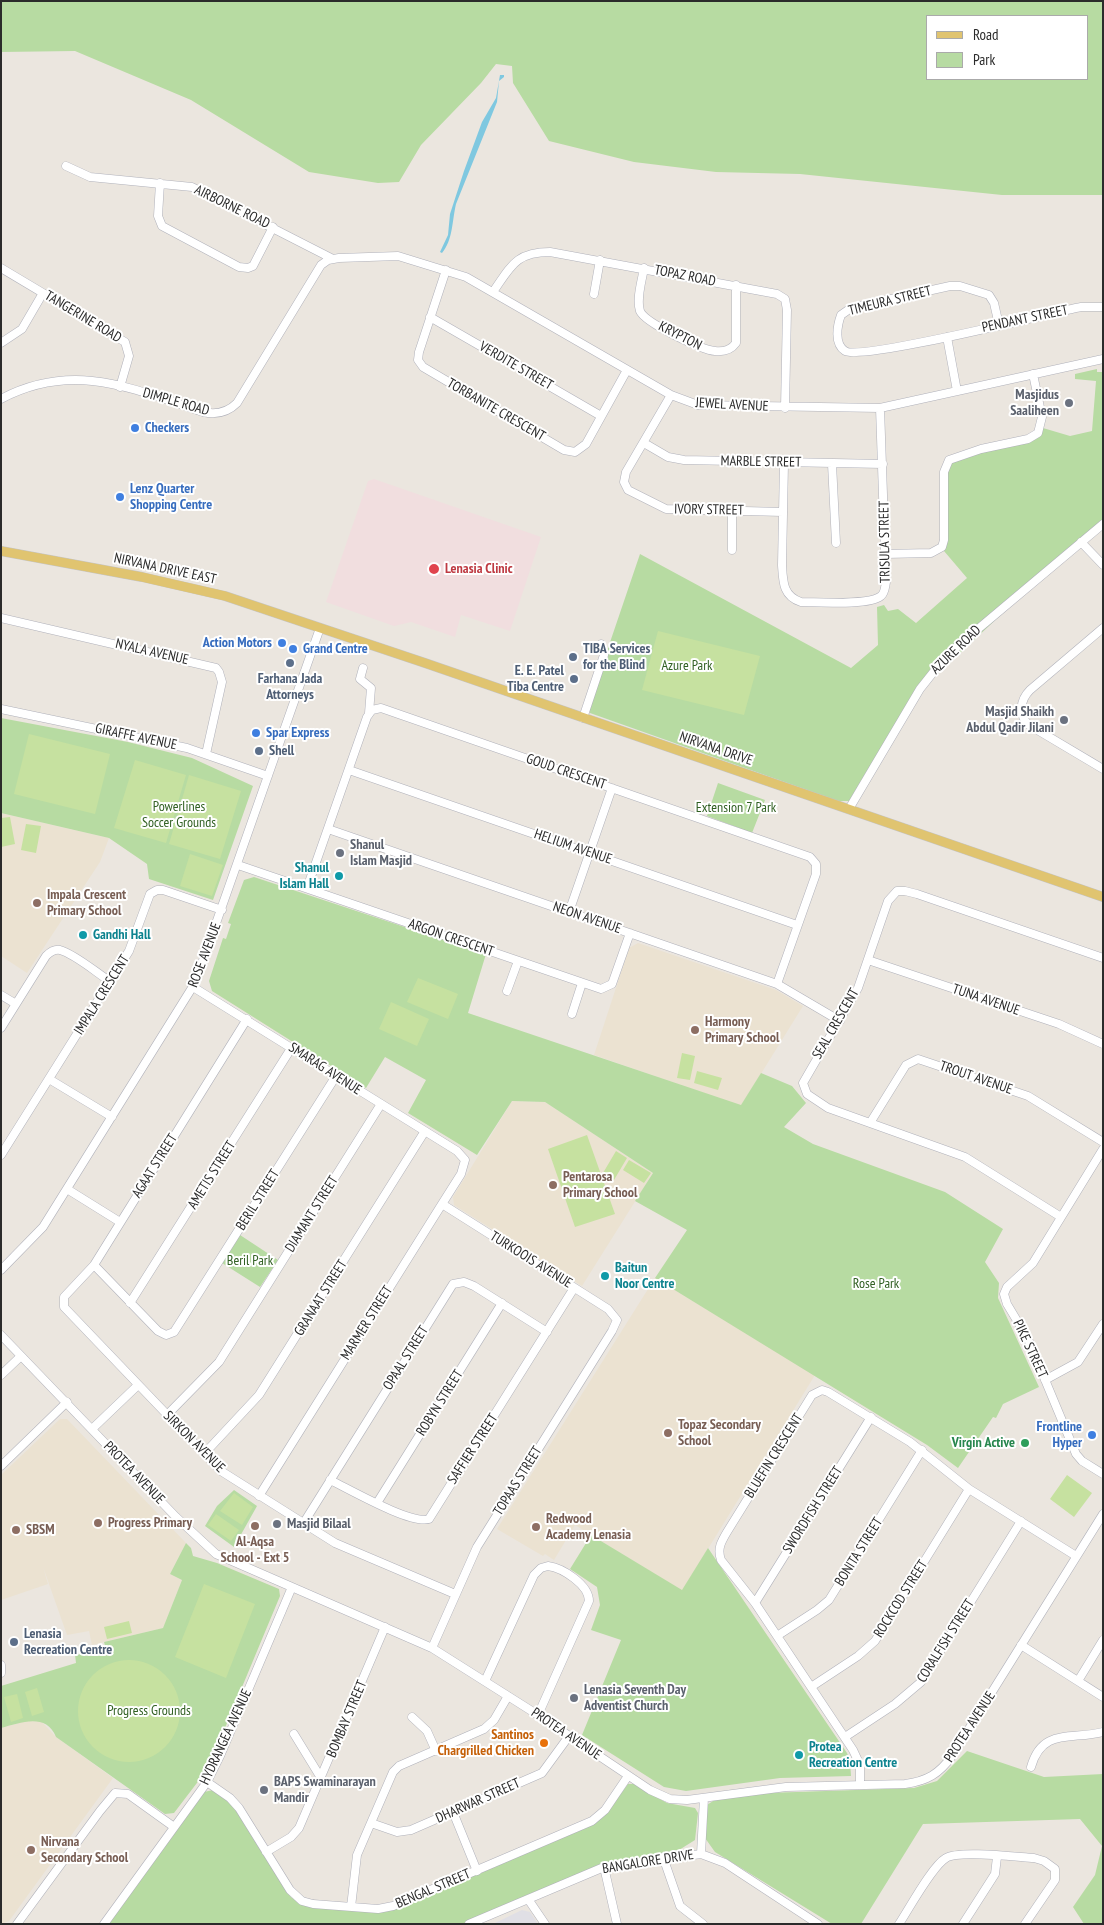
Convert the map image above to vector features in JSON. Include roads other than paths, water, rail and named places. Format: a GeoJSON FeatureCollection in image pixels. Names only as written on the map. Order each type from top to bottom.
{"type":"FeatureCollection","features":[{"type":"Feature","properties":{"kind":"main road","name":"NIRVANA DRIVE EAST"},"geometry":{"type":"LineString","coordinates":[[1,551],[200,590],[320,628]]}},
{"type":"Feature","properties":{"kind":"main road","name":"NIRVANA DRIVE"},"geometry":{"type":"LineString","coordinates":[[320,628],[1103,897]]}},
{"type":"Feature","properties":{"kind":"street","name":"AIRBORNE ROAD"},"geometry":{"type":"LineString","coordinates":[[66,166],[85,176],[186,185],[198,189],[333,259]]}},
{"type":"Feature","properties":{"kind":"street"},"geometry":{"type":"LineString","coordinates":[[160,183],[158,216],[162,226],[239,267],[248,268],[253,266],[273,228]]}},
{"type":"Feature","properties":{"kind":"street","name":"TOPAZ ROAD"},"geometry":{"type":"LineString","coordinates":[[493,292],[518,259],[530,254],[550,252],[777,294],[785,300],[787,310],[785,408]]}},
{"type":"Feature","properties":{"kind":"street","name":"JEWEL AVENUE"},"geometry":{"type":"LineString","coordinates":[[333,259],[398,256],[466,277],[671,395],[698,405],[785,408],[880,408],[1103,359]]}},
{"type":"Feature","properties":{"kind":"street","name":"DIMPLE ROAD"},"geometry":{"type":"LineString","coordinates":[[1,399],[29,386],[68,379],[87,379],[202,412],[216,414],[227,411],[237,403],[243,394],[314,273],[324,262],[333,259]]}},
{"type":"Feature","properties":{"kind":"street"},"geometry":{"type":"LineString","coordinates":[[594,294],[600,260]]}},
{"type":"Feature","properties":{"kind":"street","name":"KRYPTON"},"geometry":{"type":"LineString","coordinates":[[644,268],[639,306],[644,316],[701,347],[714,351],[728,350],[736,344],[736,285]]}},
{"type":"Feature","properties":{"kind":"street","name":"TANGERINE ROAD"},"geometry":{"type":"LineString","coordinates":[[2,270],[125,342],[129,356],[120,387]]}},
{"type":"Feature","properties":{"kind":"street","name":"TORBANITE CRESCENT"},"geometry":{"type":"LineString","coordinates":[[446,270],[418,352],[418,360],[422,367],[569,452],[583,448],[627,370]]}},
{"type":"Feature","properties":{"kind":"street","name":"TIMEURA STREET"},"geometry":{"type":"LineString","coordinates":[[947,337],[874,352],[856,353],[843,349],[838,340],[838,333],[841,316],[851,308],[956,285],[989,295],[994,303],[999,325]]}},
{"type":"Feature","properties":{"kind":"street"},"geometry":{"type":"LineString","coordinates":[[1,343],[22,329],[43,293]]}},
{"type":"Feature","properties":{"kind":"street","name":"PENDANT STREET"},"geometry":{"type":"LineString","coordinates":[[947,337],[1082,307],[1103,307]]}},
{"type":"Feature","properties":{"kind":"street","name":"VERDITE STREET"},"geometry":{"type":"LineString","coordinates":[[430,317],[496,355],[512,361],[544,383],[601,416]]}},
{"type":"Feature","properties":{"kind":"street"},"geometry":{"type":"LineString","coordinates":[[947,337],[957,391]]}},
{"type":"Feature","properties":{"kind":"street"},"geometry":{"type":"LineString","coordinates":[[885,554],[931,553],[942,546],[944,540],[944,472],[949,460],[991,446],[1028,439],[1038,433],[1042,417],[1033,374]]}},
{"type":"Feature","properties":{"kind":"street","name":"IVORY STREET"},"geometry":{"type":"LineString","coordinates":[[671,395],[626,472],[624,482],[628,490],[666,510],[783,512]]}},
{"type":"Feature","properties":{"kind":"street","name":"TRISULA STREET"},"geometry":{"type":"LineString","coordinates":[[784,462],[783,581],[786,592],[794,600],[801,602],[865,601],[879,598],[885,591],[880,408]]}},
{"type":"Feature","properties":{"kind":"street","name":"MARBLE STREET"},"geometry":{"type":"LineString","coordinates":[[644,443],[668,457],[684,460],[883,464]]}},
{"type":"Feature","properties":{"kind":"street"},"geometry":{"type":"LineString","coordinates":[[832,464],[836,543]]}},
{"type":"Feature","properties":{"kind":"street"},"geometry":{"type":"LineString","coordinates":[[732,510],[732,550]]}},
{"type":"Feature","properties":{"kind":"street","name":"AZURE ROAD"},"geometry":{"type":"LineString","coordinates":[[848,809],[915,697],[939,664],[959,644],[1103,524]]}},
{"type":"Feature","properties":{"kind":"street"},"geometry":{"type":"LineString","coordinates":[[1081,542],[1103,565]]}},
{"type":"Feature","properties":{"kind":"street","name":"NYALA AVENUE"},"geometry":{"type":"LineString","coordinates":[[1,618],[216,668],[222,682],[206,754]]}},
{"type":"Feature","properties":{"kind":"street","name":"ROSE AVENUE"},"geometry":{"type":"LineString","coordinates":[[1,1270],[40,1231],[193,987],[238,865],[320,628]]}},
{"type":"Feature","properties":{"kind":"street"},"geometry":{"type":"LineString","coordinates":[[1103,628],[1026,694],[1022,710],[1024,720],[1028,725],[1103,768]]}},
{"type":"Feature","properties":{"kind":"street"},"geometry":{"type":"LineString","coordinates":[[583,718],[604,656],[601,644]]}},
{"type":"Feature","properties":{"kind":"street"},"geometry":{"type":"LineString","coordinates":[[307,888],[369,713],[370,688],[360,679],[363,668]]}},
{"type":"Feature","properties":{"kind":"street","name":"GOUD CRESCENT"},"geometry":{"type":"LineString","coordinates":[[369,713],[381,708],[813,860],[816,864],[816,874],[777,984]]}},
{"type":"Feature","properties":{"kind":"street","name":"GIRAFFE AVENUE"},"geometry":{"type":"LineString","coordinates":[[1,709],[172,744],[268,776]]}},
{"type":"Feature","properties":{"kind":"street","name":"HELIUM AVENUE"},"geometry":{"type":"LineString","coordinates":[[348,770],[797,925]]}},
{"type":"Feature","properties":{"kind":"street"},"geometry":{"type":"LineString","coordinates":[[569,912],[612,788]]}},
{"type":"Feature","properties":{"kind":"street","name":"NEON AVENUE"},"geometry":{"type":"LineString","coordinates":[[328,829],[777,984],[840,1021]]}},
{"type":"Feature","properties":{"kind":"street","name":"ARGON CRESCENT"},"geometry":{"type":"LineString","coordinates":[[238,865],[601,989],[610,986],[630,933]]}},
{"type":"Feature","properties":{"kind":"street","name":"IMPALA CRESCENT"},"geometry":{"type":"LineString","coordinates":[[1,1155],[129,951],[148,898],[152,892],[163,890],[222,910]]}},
{"type":"Feature","properties":{"kind":"street","name":"SEAL CRESCENT"},"geometry":{"type":"LineString","coordinates":[[1061,1217],[966,1158],[828,1108],[811,1098],[803,1087],[804,1080],[858,988],[892,894],[901,891],[1103,958]]}},
{"type":"Feature","properties":{"kind":"street"},"geometry":{"type":"LineString","coordinates":[[1,1028],[46,956],[55,950],[68,954],[111,982]]}},
{"type":"Feature","properties":{"kind":"street","name":"TUNA AVENUE"},"geometry":{"type":"LineString","coordinates":[[868,960],[1059,1024],[1103,1044]]}},
{"type":"Feature","properties":{"kind":"street"},"geometry":{"type":"LineString","coordinates":[[507,992],[518,961]]}},
{"type":"Feature","properties":{"kind":"street"},"geometry":{"type":"LineString","coordinates":[[572,1014],[582,984]]}},
{"type":"Feature","properties":{"kind":"street","name":"SMARAG AVENUE"},"geometry":{"type":"LineString","coordinates":[[193,987],[457,1151]]}},
{"type":"Feature","properties":{"kind":"street"},"geometry":{"type":"LineString","coordinates":[[1,995],[16,1004]]}},
{"type":"Feature","properties":{"kind":"street","name":"AGAAT STREET"},"geometry":{"type":"LineString","coordinates":[[65,1310],[64,1297],[94,1265],[247,1019]]}},
{"type":"Feature","properties":{"kind":"street","name":"AMETIS STREET"},"geometry":{"type":"LineString","coordinates":[[130,1303],[292,1047]]}},
{"type":"Feature","properties":{"kind":"street","name":"TROUT AVENUE"},"geometry":{"type":"LineString","coordinates":[[870,1123],[906,1064],[918,1059],[1028,1096],[1103,1142]]}},
{"type":"Feature","properties":{"kind":"street","name":"BERIL STREET"},"geometry":{"type":"LineString","coordinates":[[94,1265],[160,1333],[168,1334],[177,1330],[336,1076]]}},
{"type":"Feature","properties":{"kind":"street"},"geometry":{"type":"LineString","coordinates":[[49,1079],[112,1117]]}},
{"type":"Feature","properties":{"kind":"street","name":"DIAMANT STREET"},"geometry":{"type":"LineString","coordinates":[[166,1416],[219,1362],[381,1104]]}},
{"type":"Feature","properties":{"kind":"street","name":"GRANAAT STREET"},"geometry":{"type":"LineString","coordinates":[[204,1454],[259,1396],[425,1131]]}},
{"type":"Feature","properties":{"kind":"street","name":"PIKE STREET"},"geometry":{"type":"LineString","coordinates":[[1103,1148],[1033,1263],[1007,1287],[1004,1294],[1007,1304],[1028,1339],[1076,1454],[1082,1461],[1103,1474]]}},
{"type":"Feature","properties":{"kind":"street","name":"MARMER STREET"},"geometry":{"type":"LineString","coordinates":[[259,1496],[464,1167],[464,1158],[457,1151]]}},
{"type":"Feature","properties":{"kind":"street"},"geometry":{"type":"LineString","coordinates":[[67,1189],[120,1222]]}},
{"type":"Feature","properties":{"kind":"street","name":"TURKOOIS AVENUE"},"geometry":{"type":"LineString","coordinates":[[442,1204],[612,1311],[616,1320]]}},
{"type":"Feature","properties":{"kind":"street","name":"OPAAL STREET"},"geometry":{"type":"LineString","coordinates":[[303,1524],[452,1286],[460,1282],[468,1283],[547,1332]]}},
{"type":"Feature","properties":{"kind":"street","name":"SAFFIER STREET"},"geometry":{"type":"LineString","coordinates":[[330,1480],[418,1520],[426,1520],[431,1517],[574,1288]]}},
{"type":"Feature","properties":{"kind":"street","name":"ROBYN STREET"},"geometry":{"type":"LineString","coordinates":[[377,1503],[502,1303]]}},
{"type":"Feature","properties":{"kind":"street","name":"SIRKON AVENUE"},"geometry":{"type":"LineString","coordinates":[[65,1310],[221,1471],[303,1524],[341,1545],[455,1594]]}},
{"type":"Feature","properties":{"kind":"street","name":"TOPAAS STREET"},"geometry":{"type":"LineString","coordinates":[[432,1648],[477,1547],[612,1331],[616,1320]]}},
{"type":"Feature","properties":{"kind":"street"},"geometry":{"type":"LineString","coordinates":[[1045,1380],[1078,1362],[1103,1324]]}},
{"type":"Feature","properties":{"kind":"street","name":"PROTEA AVENUE"},"geometry":{"type":"LineString","coordinates":[[1,1335],[210,1550],[231,1562],[432,1648],[538,1715],[628,1776],[670,1799],[687,1800],[779,1788],[918,1782],[931,1778],[941,1770],[1022,1645],[1103,1514]]}},
{"type":"Feature","properties":{"kind":"street"},"geometry":{"type":"LineString","coordinates":[[1,1375],[21,1356]]}},
{"type":"Feature","properties":{"kind":"street"},"geometry":{"type":"LineString","coordinates":[[92,1429],[137,1386]]}},
{"type":"Feature","properties":{"kind":"street","name":"BLUEFIN CRESCENT"},"geometry":{"type":"LineString","coordinates":[[860,1785],[860,1765],[845,1737],[755,1603],[720,1556],[720,1545],[726,1532],[812,1395],[822,1390],[828,1392],[870,1417],[922,1450],[969,1489],[1076,1556]]}},
{"type":"Feature","properties":{"kind":"street"},"geometry":{"type":"LineString","coordinates":[[1,1466],[67,1402]]}},
{"type":"Feature","properties":{"kind":"street","name":"SWORDFISH STREET"},"geometry":{"type":"LineString","coordinates":[[755,1603],[870,1417]]}},
{"type":"Feature","properties":{"kind":"street","name":"BONITA STREET"},"geometry":{"type":"LineString","coordinates":[[777,1636],[829,1600],[922,1450]]}},
{"type":"Feature","properties":{"kind":"street","name":"ROCKCOD STREET"},"geometry":{"type":"LineString","coordinates":[[811,1687],[858,1656],[875,1641],[969,1489]]}},
{"type":"Feature","properties":{"kind":"street","name":"CORALFISH STREET"},"geometry":{"type":"LineString","coordinates":[[845,1737],[895,1704],[921,1682],[1021,1521]]}},
{"type":"Feature","properties":{"kind":"street"},"geometry":{"type":"LineString","coordinates":[[485,1681],[534,1575],[541,1568],[548,1566],[572,1578],[587,1590],[589,1601],[538,1715]]}},
{"type":"Feature","properties":{"kind":"street","name":"HYDRANGEA AVENUE"},"geometry":{"type":"LineString","coordinates":[[104,1924],[207,1782],[220,1756],[292,1587]]}},
{"type":"Feature","properties":{"kind":"street","name":"BOMBAY STREET"},"geometry":{"type":"LineString","coordinates":[[266,1852],[291,1837],[299,1828],[386,1627]]}},
{"type":"Feature","properties":{"kind":"street"},"geometry":{"type":"LineString","coordinates":[[1078,1681],[1103,1640]]}},
{"type":"Feature","properties":{"kind":"street"},"geometry":{"type":"LineString","coordinates":[[1022,1645],[1103,1696]]}},
{"type":"Feature","properties":{"kind":"street"},"geometry":{"type":"LineString","coordinates":[[1,1665],[1,1673]]}},
{"type":"Feature","properties":{"kind":"street"},"geometry":{"type":"LineString","coordinates":[[351,1907],[357,1855],[396,1769],[489,1726],[508,1696]]}},
{"type":"Feature","properties":{"kind":"street"},"geometry":{"type":"LineString","coordinates":[[412,1717],[427,1731],[436,1750]]}},
{"type":"Feature","properties":{"kind":"street"},"geometry":{"type":"LineString","coordinates":[[1031,1768],[1036,1752],[1047,1742],[1103,1732]]}},
{"type":"Feature","properties":{"kind":"street"},"geometry":{"type":"LineString","coordinates":[[294,1734],[321,1778]]}},
{"type":"Feature","properties":{"kind":"street","name":"DHARWAR STREET"},"geometry":{"type":"LineString","coordinates":[[371,1823],[397,1832],[405,1832],[542,1773],[568,1736]]}},
{"type":"Feature","properties":{"kind":"street","name":"BENGAL STREET"},"geometry":{"type":"LineString","coordinates":[[207,1782],[234,1802],[290,1890],[302,1901],[351,1907],[388,1908],[592,1821],[605,1810],[628,1776]]}},
{"type":"Feature","properties":{"kind":"street"},"geometry":{"type":"LineString","coordinates":[[17,1924],[110,1798],[116,1794],[128,1794],[174,1827]]}},
{"type":"Feature","properties":{"kind":"street"},"geometry":{"type":"LineString","coordinates":[[701,1854],[704,1798]]}},
{"type":"Feature","properties":{"kind":"street"},"geometry":{"type":"LineString","coordinates":[[452,1812],[477,1871]]}},
{"type":"Feature","properties":{"kind":"street","name":"BANGALORE DRIVE"},"geometry":{"type":"LineString","coordinates":[[469,1924],[604,1867],[701,1854],[725,1863],[818,1924]]}},
{"type":"Feature","properties":{"kind":"street"},"geometry":{"type":"LineString","coordinates":[[899,1924],[944,1858],[954,1855],[1040,1859],[1050,1864],[1056,1871],[1055,1880],[1026,1924]]}},
{"type":"Feature","properties":{"kind":"street"},"geometry":{"type":"LineString","coordinates":[[963,1924],[995,1874],[997,1857]]}},
{"type":"Feature","properties":{"kind":"street"},"geometry":{"type":"LineString","coordinates":[[663,1858],[680,1906],[702,1923]]}},
{"type":"Feature","properties":{"kind":"street"},"geometry":{"type":"LineString","coordinates":[[604,1867],[617,1924]]}},
{"type":"Feature","properties":{"kind":"street"},"geometry":{"type":"LineString","coordinates":[[528,1898],[545,1924]]}},
{"type":"Feature","properties":{"kind":"water"},"geometry":{"type":"Polygon","coordinates":[[[500,75],[504,75],[504,77],[499,81],[497,102],[456,204],[450,236],[442,253],[440,252],[448,235],[450,214],[464,171],[482,122],[496,98],[500,75]]]}},
{"type":"Feature","properties":{"kind":"place","name":"Masjidus Saaliheen"},"geometry":{"type":"Point","coordinates":[1069,403]}},
{"type":"Feature","properties":{"kind":"place","name":"Checkers"},"geometry":{"type":"Point","coordinates":[135,428]}},
{"type":"Feature","properties":{"kind":"place","name":"Lenz Quarter Shopping Centre"},"geometry":{"type":"Point","coordinates":[120,497]}},
{"type":"Feature","properties":{"kind":"place","name":"Lenasia Clinic"},"geometry":{"type":"Point","coordinates":[434,569]}},
{"type":"Feature","properties":{"kind":"place","name":"Action Motors"},"geometry":{"type":"Point","coordinates":[282,643]}},
{"type":"Feature","properties":{"kind":"place","name":"Grand Centre"},"geometry":{"type":"Point","coordinates":[293,649]}},
{"type":"Feature","properties":{"kind":"place","name":"TIBA Services for the Blind"},"geometry":{"type":"Point","coordinates":[573,657]}},
{"type":"Feature","properties":{"kind":"place","name":"Farhana Jada Attorneys"},"geometry":{"type":"Point","coordinates":[290,663]}},
{"type":"Feature","properties":{"kind":"place","name":"E. E. Patel Tiba Centre"},"geometry":{"type":"Point","coordinates":[574,679]}},
{"type":"Feature","properties":{"kind":"place","name":"Masjid Shaikh Abdul Qadir Jilani"},"geometry":{"type":"Point","coordinates":[1064,720]}},
{"type":"Feature","properties":{"kind":"place","name":"Spar Express"},"geometry":{"type":"Point","coordinates":[256,733]}},
{"type":"Feature","properties":{"kind":"place","name":"Shell"},"geometry":{"type":"Point","coordinates":[259,751]}},
{"type":"Feature","properties":{"kind":"place","name":"Shanul Islam Masjid"},"geometry":{"type":"Point","coordinates":[340,853]}},
{"type":"Feature","properties":{"kind":"place","name":"Shanul Islam Hall"},"geometry":{"type":"Point","coordinates":[339,876]}},
{"type":"Feature","properties":{"kind":"place","name":"Impala Crescent Primary School"},"geometry":{"type":"Point","coordinates":[37,903]}},
{"type":"Feature","properties":{"kind":"place","name":"Gandhi Hall"},"geometry":{"type":"Point","coordinates":[83,935]}},
{"type":"Feature","properties":{"kind":"place","name":"Harmony Primary School"},"geometry":{"type":"Point","coordinates":[695,1030]}},
{"type":"Feature","properties":{"kind":"place","name":"Pentarosa Primary School"},"geometry":{"type":"Point","coordinates":[553,1185]}},
{"type":"Feature","properties":{"kind":"place","name":"Baitun Noor Centre"},"geometry":{"type":"Point","coordinates":[605,1276]}},
{"type":"Feature","properties":{"kind":"place","name":"Topaz Secondary School"},"geometry":{"type":"Point","coordinates":[668,1433]}},
{"type":"Feature","properties":{"kind":"place","name":"Frontline Hyper"},"geometry":{"type":"Point","coordinates":[1092,1435]}},
{"type":"Feature","properties":{"kind":"place","name":"Virgin Active"},"geometry":{"type":"Point","coordinates":[1025,1443]}},
{"type":"Feature","properties":{"kind":"place","name":"Progress Primary"},"geometry":{"type":"Point","coordinates":[98,1523]}},
{"type":"Feature","properties":{"kind":"place","name":"Masjid Bilaal"},"geometry":{"type":"Point","coordinates":[277,1524]}},
{"type":"Feature","properties":{"kind":"place","name":"Al-Aqsa School - Ext 5"},"geometry":{"type":"Point","coordinates":[255,1526]}},
{"type":"Feature","properties":{"kind":"place","name":"Redwood Academy Lenasia"},"geometry":{"type":"Point","coordinates":[536,1527]}},
{"type":"Feature","properties":{"kind":"place","name":"SBSM"},"geometry":{"type":"Point","coordinates":[16,1530]}},
{"type":"Feature","properties":{"kind":"place","name":"Lenasia Recreation Centre"},"geometry":{"type":"Point","coordinates":[14,1642]}},
{"type":"Feature","properties":{"kind":"place","name":"Lenasia Seventh Day Adventist Church"},"geometry":{"type":"Point","coordinates":[574,1698]}},
{"type":"Feature","properties":{"kind":"place","name":"Santinos Chargrilled Chicken"},"geometry":{"type":"Point","coordinates":[544,1743]}},
{"type":"Feature","properties":{"kind":"place","name":"Protea Recreation Centre"},"geometry":{"type":"Point","coordinates":[799,1755]}},
{"type":"Feature","properties":{"kind":"place","name":"BAPS Swaminarayan Mandir"},"geometry":{"type":"Point","coordinates":[264,1790]}},
{"type":"Feature","properties":{"kind":"place","name":"Nirvana Secondary School"},"geometry":{"type":"Point","coordinates":[31,1850]}},
{"type":"Feature","properties":{"kind":"park label","name":"Azure Park"},"geometry":{"type":"Point","coordinates":[687,666]}},
{"type":"Feature","properties":{"kind":"park label","name":"Extension 7 Park"},"geometry":{"type":"Point","coordinates":[736,808]}},
{"type":"Feature","properties":{"kind":"park label","name":"Powerlines Soccer Grounds"},"geometry":{"type":"Point","coordinates":[179,816]}},
{"type":"Feature","properties":{"kind":"park label","name":"Beril Park"},"geometry":{"type":"Point","coordinates":[250,1261]}},
{"type":"Feature","properties":{"kind":"park label","name":"Rose Park"},"geometry":{"type":"Point","coordinates":[876,1284]}},
{"type":"Feature","properties":{"kind":"park label","name":"Progress Grounds"},"geometry":{"type":"Point","coordinates":[149,1711]}}]}
